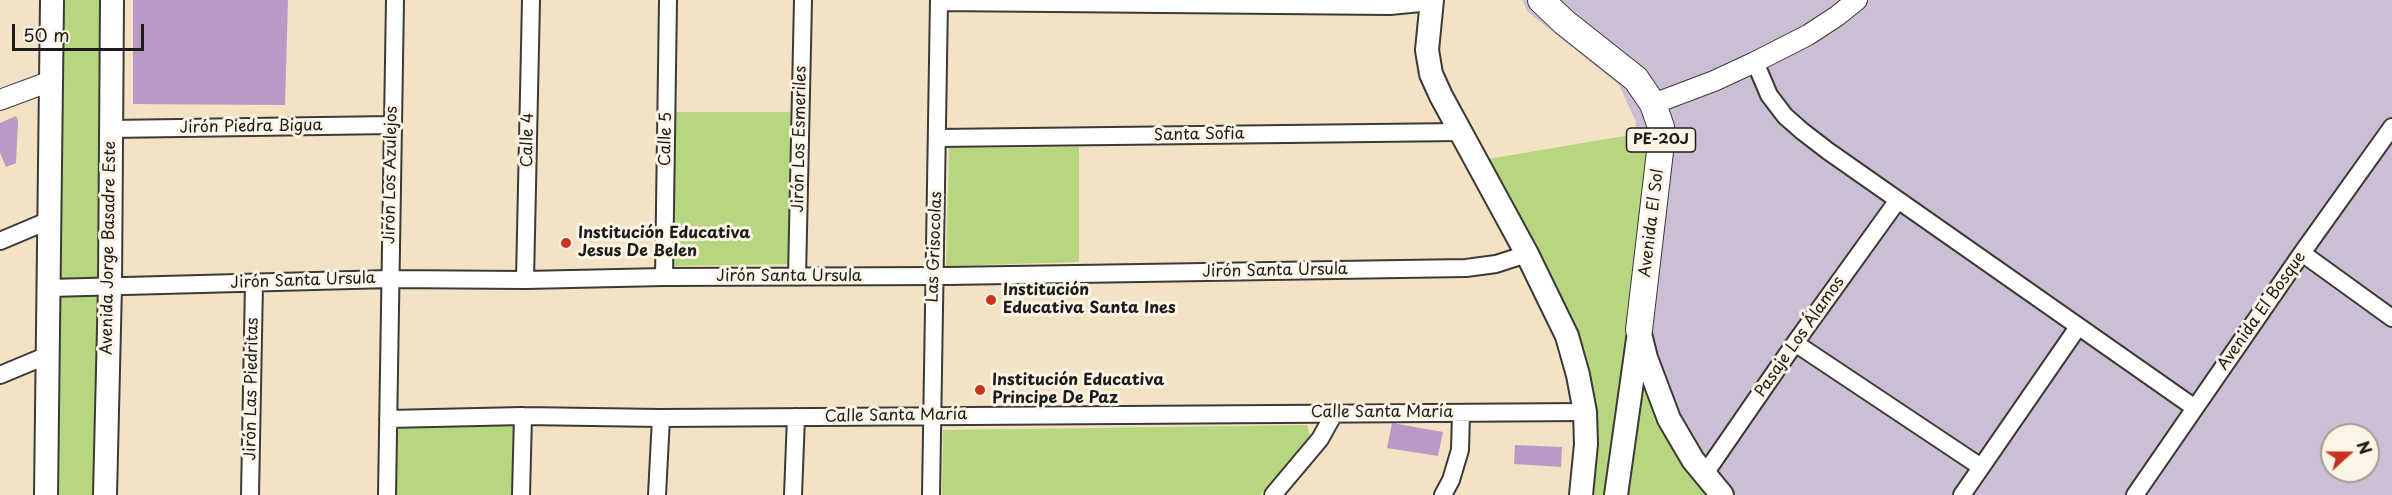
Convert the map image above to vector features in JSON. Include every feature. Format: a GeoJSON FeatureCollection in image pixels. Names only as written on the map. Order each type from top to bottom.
{"type":"FeatureCollection","features":[{"type":"Feature","properties":{"kind":"main road"},"geometry":{"type":"LineString","coordinates":[[46,495],[52,0]]}},
{"type":"Feature","properties":{"kind":"main road","name":"Avenida Jorge Basadre Este"},"geometry":{"type":"LineString","coordinates":[[105,495],[110,286],[112,0]]}},
{"type":"Feature","properties":{"kind":"main road","name":"Avenida El Sol"},"geometry":{"type":"LineString","coordinates":[[1541,0],[1564,22],[1636,79],[1653,104],[1661,127],[1639,330],[1616,495]]}},
{"type":"Feature","properties":{"kind":"main road"},"geometry":{"type":"LineString","coordinates":[[1431,1],[1427,50],[1431,74],[1527,254],[1567,336],[1585,412],[1586,444],[1581,495]]}},
{"type":"Feature","properties":{"kind":"main road","name":"PE-20J"},"geometry":{"type":"LineString","coordinates":[[1639,330],[1646,357],[1669,419],[1704,475],[1722,495]]}},
{"type":"Feature","properties":{"kind":"street","name":"Jirón Los Azulejos"},"geometry":{"type":"LineString","coordinates":[[387,495],[395,0]]}},
{"type":"Feature","properties":{"kind":"street","name":"Calle 4"},"geometry":{"type":"LineString","coordinates":[[525,280],[531,0]]}},
{"type":"Feature","properties":{"kind":"street","name":"Calle 5"},"geometry":{"type":"LineString","coordinates":[[664,277],[668,0]]}},
{"type":"Feature","properties":{"kind":"street","name":"Jirón Los Esmeriles"},"geometry":{"type":"LineString","coordinates":[[797,278],[803,0]]}},
{"type":"Feature","properties":{"kind":"street"},"geometry":{"type":"LineString","coordinates":[[1653,104],[1714,81],[1755,62],[1808,34],[1857,0]]}},
{"type":"Feature","properties":{"kind":"street"},"geometry":{"type":"LineString","coordinates":[[939,1],[1378,6],[1431,1]]}},
{"type":"Feature","properties":{"kind":"street","name":"Las Grisocolas"},"geometry":{"type":"LineString","coordinates":[[931,495],[939,1]]}},
{"type":"Feature","properties":{"kind":"street"},"geometry":{"type":"LineString","coordinates":[[1755,62],[1769,96],[1785,116],[1828,152],[2195,408]]}},
{"type":"Feature","properties":{"kind":"street"},"geometry":{"type":"LineString","coordinates":[[0,100],[51,81]]}},
{"type":"Feature","properties":{"kind":"street","name":"Jirón Piedra Bigua"},"geometry":{"type":"LineString","coordinates":[[110,129],[392,124]]}},
{"type":"Feature","properties":{"kind":"street","name":"Avenida El Bosque"},"geometry":{"type":"LineString","coordinates":[[2135,495],[2392,128]]}},
{"type":"Feature","properties":{"kind":"street","name":"Santa Sofia"},"geometry":{"type":"LineString","coordinates":[[938,138],[1460,132]]}},
{"type":"Feature","properties":{"kind":"street","name":"Pasaje Los Álamos"},"geometry":{"type":"LineString","coordinates":[[1704,475],[1795,342],[1898,200]]}},
{"type":"Feature","properties":{"kind":"street"},"geometry":{"type":"LineString","coordinates":[[0,241],[50,220]]}},
{"type":"Feature","properties":{"kind":"street","name":"Jirón Santa Ursula"},"geometry":{"type":"LineString","coordinates":[[50,288],[390,279],[797,278],[1466,268],[1496,264],[1527,254]]}},
{"type":"Feature","properties":{"kind":"street"},"geometry":{"type":"LineString","coordinates":[[2302,254],[2392,318]]}},
{"type":"Feature","properties":{"kind":"street","name":"Jirón Las Piedritas"},"geometry":{"type":"LineString","coordinates":[[250,495],[254,283]]}},
{"type":"Feature","properties":{"kind":"street"},"geometry":{"type":"LineString","coordinates":[[1962,495],[2078,327]]}},
{"type":"Feature","properties":{"kind":"street"},"geometry":{"type":"LineString","coordinates":[[1795,342],[1981,467]]}},
{"type":"Feature","properties":{"kind":"street"},"geometry":{"type":"LineString","coordinates":[[0,375],[48,355]]}},
{"type":"Feature","properties":{"kind":"street"},"geometry":{"type":"LineString","coordinates":[[1272,495],[1320,439],[1335,412]]}},
{"type":"Feature","properties":{"kind":"street","name":"Calle Santa María"},"geometry":{"type":"LineString","coordinates":[[388,419],[523,416],[661,418],[1585,412]]}},
{"type":"Feature","properties":{"kind":"street"},"geometry":{"type":"LineString","coordinates":[[1443,495],[1451,480],[1460,450],[1461,414]]}},
{"type":"Feature","properties":{"kind":"street"},"geometry":{"type":"LineString","coordinates":[[521,495],[523,416]]}},
{"type":"Feature","properties":{"kind":"street"},"geometry":{"type":"LineString","coordinates":[[793,495],[796,417]]}},
{"type":"Feature","properties":{"kind":"street"},"geometry":{"type":"LineString","coordinates":[[657,495],[661,418]]}},
{"type":"Feature","properties":{"kind":"shaded area"},"geometry":{"type":"Polygon","coordinates":[[[1522,0],[2392,0],[2392,495],[1596,495],[1635,226],[1636,122],[1619,85],[1528,12],[1522,0]]]}},
{"type":"Feature","properties":{"kind":"green space"},"geometry":{"type":"Polygon","coordinates":[[[63,0],[107,0],[104,276],[77,279],[57,278],[63,0]]]}},
{"type":"Feature","properties":{"kind":"green space"},"geometry":{"type":"Polygon","coordinates":[[[674,112],[791,112],[791,264],[672,266],[674,112]]]}},
{"type":"Feature","properties":{"kind":"green space"},"geometry":{"type":"Polygon","coordinates":[[[1648,132],[1656,140],[1607,495],[1590,495],[1595,433],[1488,159],[1648,132]]]}},
{"type":"Feature","properties":{"kind":"green space"},"geometry":{"type":"Polygon","coordinates":[[[1079,147],[1079,262],[946,266],[949,148],[1079,147]]]}},
{"type":"Feature","properties":{"kind":"green space"},"geometry":{"type":"Polygon","coordinates":[[[102,295],[98,495],[53,495],[57,296],[102,295]]]}},
{"type":"Feature","properties":{"kind":"green space"},"geometry":{"type":"Polygon","coordinates":[[[1643,371],[1713,495],[1626,495],[1643,371]]]}},
{"type":"Feature","properties":{"kind":"green space"},"geometry":{"type":"Polygon","coordinates":[[[396,424],[516,424],[514,495],[395,495],[396,424]]]}},
{"type":"Feature","properties":{"kind":"green space"},"geometry":{"type":"Polygon","coordinates":[[[1307,425],[1310,436],[1260,495],[942,495],[943,430],[1307,425]]]}},
{"type":"Feature","properties":{"kind":"building"},"geometry":{"type":"Polygon","coordinates":[[[133,0],[288,0],[285,105],[133,104],[133,0]]]}},
{"type":"Feature","properties":{"kind":"building"},"geometry":{"type":"Polygon","coordinates":[[[16,116],[18,121],[16,163],[6,167],[0,153],[0,123],[16,116]]]}},
{"type":"Feature","properties":{"kind":"building"},"geometry":{"type":"Polygon","coordinates":[[[1392,423],[1443,432],[1438,456],[1387,448],[1392,423]]]}},
{"type":"Feature","properties":{"kind":"building"},"geometry":{"type":"Polygon","coordinates":[[[1515,445],[1562,447],[1561,467],[1514,464],[1515,445]]]}},
{"type":"Feature","properties":{"kind":"place","name":"Institución Educativa Jesus De Belen"},"geometry":{"type":"Point","coordinates":[566,243]}},
{"type":"Feature","properties":{"kind":"place","name":"Institución Educativa Santa Ines"},"geometry":{"type":"Point","coordinates":[991,300]}},
{"type":"Feature","properties":{"kind":"place","name":"Institución Educativa Principe De Paz"},"geometry":{"type":"Point","coordinates":[980,390]}}]}
